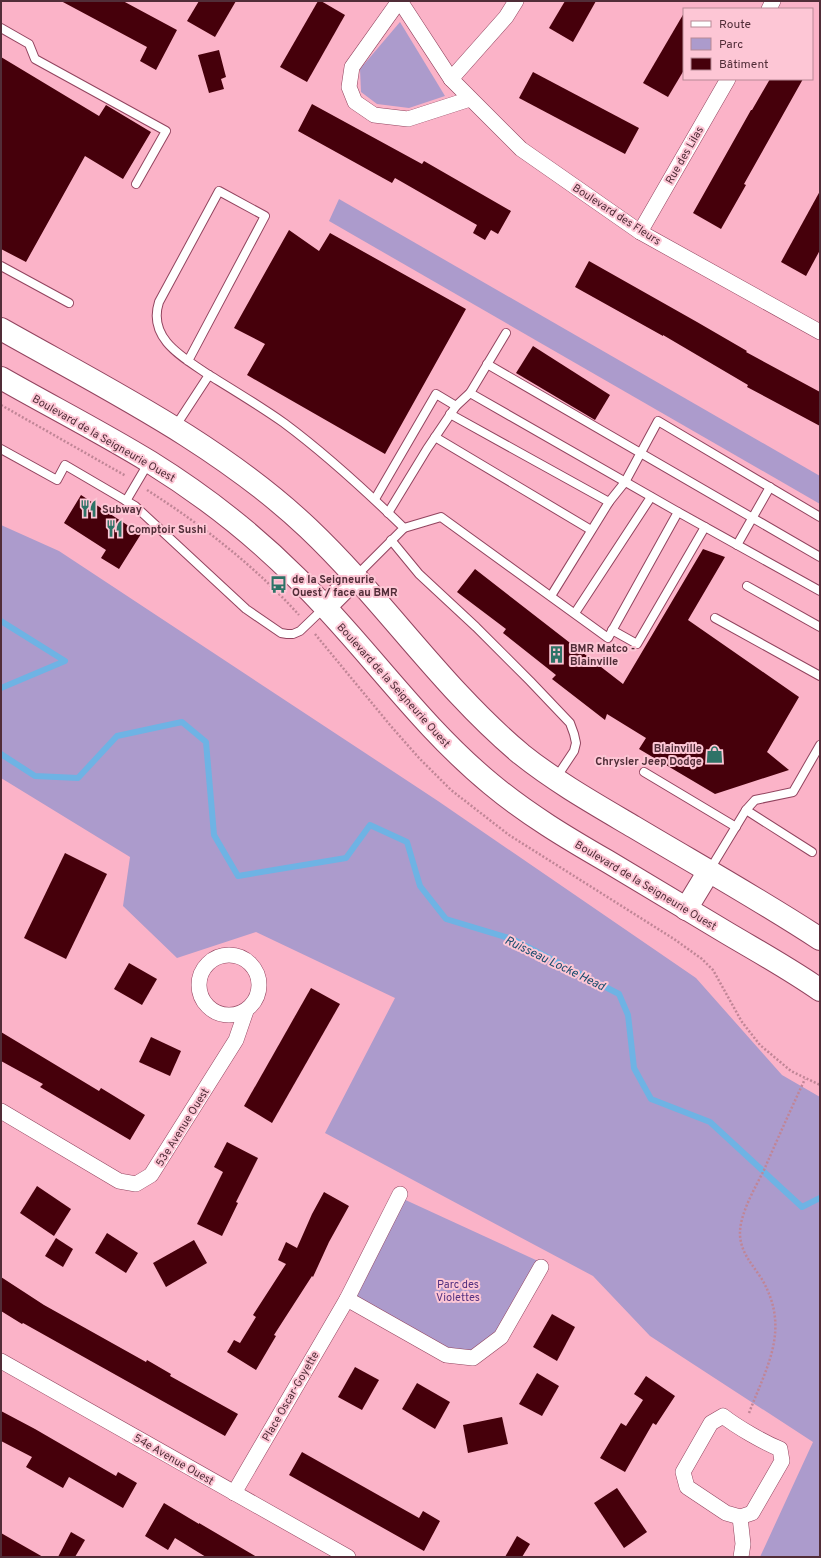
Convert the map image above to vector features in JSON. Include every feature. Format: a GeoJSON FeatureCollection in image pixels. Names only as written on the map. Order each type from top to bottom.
{"type":"FeatureCollection","features":[{"type":"Feature","properties":{"kind":"main road"},"geometry":{"type":"LineString","coordinates":[[1,329],[174,428],[223,459],[277,500],[324,543],[474,712],[524,756],[584,798],[709,871],[820,939]]}},
{"type":"Feature","properties":{"kind":"main road","name":"Boulevard de la Seigneurie Ouest"},"geometry":{"type":"LineString","coordinates":[[1,378],[150,462],[201,496],[233,520],[292,574],[325,607],[434,732],[489,783],[508,798],[550,826],[686,909],[787,968],[820,990]]}},
{"type":"Feature","properties":{"kind":"main road"},"geometry":{"type":"LineString","coordinates":[[325,607],[355,577]]}},
{"type":"Feature","properties":{"kind":"main road"},"geometry":{"type":"LineString","coordinates":[[686,909],[709,871]]}},
{"type":"Feature","properties":{"kind":"street","name":"Boulevard des Fleurs"},"geometry":{"type":"LineString","coordinates":[[470,99],[408,119],[374,115],[355,102],[349,87],[352,67],[400,1],[451,80],[521,149],[640,232],[820,332]]}},
{"type":"Feature","properties":{"kind":"street"},"geometry":{"type":"LineString","coordinates":[[451,80],[506,17],[516,1]]}},
{"type":"Feature","properties":{"kind":"street","name":"Rue des Lilas"},"geometry":{"type":"LineString","coordinates":[[640,232],[727,80]]}},
{"type":"Feature","properties":{"kind":"street","name":"53e Avenue Ouest"},"geometry":{"type":"LineString","coordinates":[[1,1111],[119,1181],[136,1184],[151,1175],[236,1040],[246,1011],[253,1004],[258,994],[259,984],[257,973],[243,958],[233,955],[222,956],[212,960],[205,967],[200,976],[199,982],[201,997],[207,1006],[215,1012],[225,1015],[236,1015],[246,1011]]}},
{"type":"Feature","properties":{"kind":"street","name":"Place Oscar-Goyette"},"geometry":{"type":"LineString","coordinates":[[234,1493],[347,1299],[400,1194]]}},
{"type":"Feature","properties":{"kind":"street"},"geometry":{"type":"LineString","coordinates":[[347,1299],[446,1355],[473,1358],[502,1337],[541,1267]]}},
{"type":"Feature","properties":{"kind":"street","name":"54e Avenue Ouest"},"geometry":{"type":"LineString","coordinates":[[1,1361],[348,1557]]}},
{"type":"Feature","properties":{"kind":"street"},"geometry":{"type":"LineString","coordinates":[[723,1416],[733,1424],[770,1445],[780,1448],[782,1461],[752,1513],[740,1517],[726,1513],[687,1487],[683,1472],[711,1423],[723,1416]]}},
{"type":"Feature","properties":{"kind":"street"},"geometry":{"type":"LineString","coordinates":[[740,1517],[743,1532],[741,1557]]}},
{"type":"Feature","properties":{"kind":"lane"},"geometry":{"type":"LineString","coordinates":[[1,28],[29,44],[36,59],[166,131],[136,184]]}},
{"type":"Feature","properties":{"kind":"lane"},"geometry":{"type":"LineString","coordinates":[[188,361],[266,216],[219,191],[158,308],[157,322],[163,339],[173,350],[188,361],[251,400],[285,424],[375,499],[404,528]]}},
{"type":"Feature","properties":{"kind":"lane"},"geometry":{"type":"LineString","coordinates":[[1,266],[69,303]]}},
{"type":"Feature","properties":{"kind":"lane"},"geometry":{"type":"LineString","coordinates":[[388,513],[450,414],[470,393],[506,333]]}},
{"type":"Feature","properties":{"kind":"lane"},"geometry":{"type":"LineString","coordinates":[[487,364],[820,557]]}},
{"type":"Feature","properties":{"kind":"lane"},"geometry":{"type":"LineString","coordinates":[[174,428],[209,375]]}},
{"type":"Feature","properties":{"kind":"lane"},"geometry":{"type":"LineString","coordinates":[[470,393],[651,497],[820,591]]}},
{"type":"Feature","properties":{"kind":"lane"},"geometry":{"type":"LineString","coordinates":[[375,499],[436,394],[456,406]]}},
{"type":"Feature","properties":{"kind":"lane"},"geometry":{"type":"LineString","coordinates":[[450,414],[609,502]]}},
{"type":"Feature","properties":{"kind":"lane"},"geometry":{"type":"LineString","coordinates":[[551,596],[609,502],[625,482],[658,422],[820,517]]}},
{"type":"Feature","properties":{"kind":"lane"},"geometry":{"type":"LineString","coordinates":[[435,437],[591,530]]}},
{"type":"Feature","properties":{"kind":"lane"},"geometry":{"type":"LineString","coordinates":[[1,449],[57,480],[65,465],[126,501],[150,520],[246,609],[281,632],[293,634],[300,631],[325,607]]}},
{"type":"Feature","properties":{"kind":"lane"},"geometry":{"type":"LineString","coordinates":[[126,501],[150,462]]}},
{"type":"Feature","properties":{"kind":"lane"},"geometry":{"type":"LineString","coordinates":[[738,545],[770,487]]}},
{"type":"Feature","properties":{"kind":"lane"},"geometry":{"type":"LineString","coordinates":[[575,613],[651,497]]}},
{"type":"Feature","properties":{"kind":"lane"},"geometry":{"type":"LineString","coordinates":[[355,577],[404,528],[441,517],[608,638],[678,512]]}},
{"type":"Feature","properties":{"kind":"lane"},"geometry":{"type":"LineString","coordinates":[[612,630],[637,644],[705,527]]}},
{"type":"Feature","properties":{"kind":"lane"},"geometry":{"type":"LineString","coordinates":[[392,540],[419,574],[481,632],[570,723],[576,743],[574,752],[556,778]]}},
{"type":"Feature","properties":{"kind":"lane"},"geometry":{"type":"LineString","coordinates":[[747,586],[820,627]]}},
{"type":"Feature","properties":{"kind":"lane"},"geometry":{"type":"LineString","coordinates":[[715,618],[820,676]]}},
{"type":"Feature","properties":{"kind":"lane"},"geometry":{"type":"LineString","coordinates":[[709,871],[746,810],[754,800],[793,792],[820,745]]}},
{"type":"Feature","properties":{"kind":"lane"},"geometry":{"type":"LineString","coordinates":[[644,772],[736,827]]}},
{"type":"Feature","properties":{"kind":"lane"},"geometry":{"type":"LineString","coordinates":[[746,810],[812,852]]}},
{"type":"Feature","properties":{"kind":"path","name":"Boulevard de la Seigneurie Ouest"},"geometry":{"type":"LineString","coordinates":[[1,405],[125,476]]}},
{"type":"Feature","properties":{"kind":"path"},"geometry":{"type":"LineString","coordinates":[[148,490],[223,544],[269,584],[296,612]]}},
{"type":"Feature","properties":{"kind":"path"},"geometry":{"type":"LineString","coordinates":[[319,638],[390,725],[419,758],[451,790],[509,835],[674,939],[702,959],[713,970],[735,1011],[760,1045],[782,1064],[805,1079],[820,1085]]}},
{"type":"Feature","properties":{"kind":"path"},"geometry":{"type":"LineString","coordinates":[[747,1417],[773,1348],[776,1324],[774,1305],[769,1292],[746,1256],[741,1243],[740,1228],[750,1199],[805,1079]]}},
{"type":"Feature","properties":{"kind":"green space"},"geometry":{"type":"Polygon","coordinates":[[[400,22],[445,96],[409,108],[377,104],[361,92],[360,69],[400,22]]]}},
{"type":"Feature","properties":{"kind":"green space"},"geometry":{"type":"Polygon","coordinates":[[[339,199],[820,476],[820,504],[329,221],[339,199]]]}},
{"type":"Feature","properties":{"kind":"green space"},"geometry":{"type":"Polygon","coordinates":[[[1,525],[59,551],[438,801],[696,978],[782,1075],[820,1097],[820,1557],[760,1557],[813,1442],[650,1336],[593,1276],[325,1133],[395,998],[256,932],[177,958],[123,906],[130,857],[1,778],[1,525]]]}},
{"type":"Feature","properties":{"kind":"green space","name":"Parc des Violettes"},"geometry":{"type":"Polygon","coordinates":[[[399,1197],[538,1261],[506,1329],[477,1353],[448,1352],[348,1298],[399,1197]]]}},
{"type":"Feature","properties":{"kind":"building"},"geometry":{"type":"Polygon","coordinates":[[[61,1],[123,1],[177,30],[156,70],[140,61],[147,47],[61,1]]]}},
{"type":"Feature","properties":{"kind":"building"},"geometry":{"type":"Polygon","coordinates":[[[199,1],[236,1],[215,37],[187,21],[199,1]]]}},
{"type":"Feature","properties":{"kind":"building"},"geometry":{"type":"Polygon","coordinates":[[[318,1],[321,1],[345,15],[307,82],[280,67],[318,1]]]}},
{"type":"Feature","properties":{"kind":"building"},"geometry":{"type":"Polygon","coordinates":[[[565,1],[596,1],[573,42],[549,28],[565,1]]]}},
{"type":"Feature","properties":{"kind":"building"},"geometry":{"type":"Polygon","coordinates":[[[683,15],[683,72],[668,97],[643,83],[683,15]]]}},
{"type":"Feature","properties":{"kind":"building"},"geometry":{"type":"Polygon","coordinates":[[[219,50],[226,77],[221,79],[224,89],[209,93],[198,55],[219,50]]]}},
{"type":"Feature","properties":{"kind":"building"},"geometry":{"type":"Polygon","coordinates":[[[1,57],[99,116],[106,105],[151,132],[123,179],[85,156],[26,262],[1,249],[1,57]]]}},
{"type":"Feature","properties":{"kind":"building"},"geometry":{"type":"Polygon","coordinates":[[[533,72],[639,128],[625,154],[519,98],[533,72]]]}},
{"type":"Feature","properties":{"kind":"building"},"geometry":{"type":"Polygon","coordinates":[[[769,80],[802,80],[744,184],[746,185],[721,229],[693,213],[769,80]]]}},
{"type":"Feature","properties":{"kind":"building"},"geometry":{"type":"Polygon","coordinates":[[[312,104],[422,164],[424,161],[511,211],[498,234],[491,230],[485,240],[473,233],[477,225],[395,178],[392,183],[298,131],[312,104]]]}},
{"type":"Feature","properties":{"kind":"building"},"geometry":{"type":"Polygon","coordinates":[[[820,191],[820,250],[806,276],[781,262],[820,191]]]}},
{"type":"Feature","properties":{"kind":"building"},"geometry":{"type":"Polygon","coordinates":[[[289,230],[319,251],[330,233],[466,309],[385,454],[247,375],[265,344],[234,328],[289,230]]]}},
{"type":"Feature","properties":{"kind":"building"},"geometry":{"type":"Polygon","coordinates":[[[589,261],[747,351],[746,352],[820,392],[820,426],[747,387],[748,385],[663,335],[575,287],[589,261]]]}},
{"type":"Feature","properties":{"kind":"building"},"geometry":{"type":"Polygon","coordinates":[[[533,346],[610,395],[595,420],[516,373],[533,346]]]}},
{"type":"Feature","properties":{"kind":"building"},"geometry":{"type":"Polygon","coordinates":[[[81,495],[141,534],[119,569],[101,558],[106,550],[64,523],[81,495]]]}},
{"type":"Feature","properties":{"kind":"building"},"geometry":{"type":"Polygon","coordinates":[[[703,549],[725,557],[688,620],[799,697],[767,752],[789,770],[715,794],[639,749],[646,738],[607,714],[605,720],[552,679],[556,675],[503,633],[506,629],[457,592],[475,569],[623,684],[703,549]]]}},
{"type":"Feature","properties":{"kind":"building"},"geometry":{"type":"Polygon","coordinates":[[[65,853],[107,874],[66,959],[24,938],[65,853]]]}},
{"type":"Feature","properties":{"kind":"building"},"geometry":{"type":"Polygon","coordinates":[[[129,963],[157,979],[142,1005],[114,989],[129,963]]]}},
{"type":"Feature","properties":{"kind":"building"},"geometry":{"type":"Polygon","coordinates":[[[311,988],[340,1004],[272,1123],[244,1106],[311,988]]]}},
{"type":"Feature","properties":{"kind":"building"},"geometry":{"type":"Polygon","coordinates":[[[1,1032],[99,1091],[101,1088],[145,1115],[130,1140],[40,1087],[43,1084],[1,1061],[1,1032]]]}},
{"type":"Feature","properties":{"kind":"building"},"geometry":{"type":"Polygon","coordinates":[[[151,1037],[181,1051],[170,1076],[139,1062],[151,1037]]]}},
{"type":"Feature","properties":{"kind":"building"},"geometry":{"type":"Polygon","coordinates":[[[227,1142],[258,1158],[236,1202],[238,1203],[222,1236],[197,1224],[223,1172],[214,1167],[227,1142]]]}},
{"type":"Feature","properties":{"kind":"building"},"geometry":{"type":"Polygon","coordinates":[[[37,1186],[71,1209],[54,1236],[20,1213],[37,1186]]]}},
{"type":"Feature","properties":{"kind":"building"},"geometry":{"type":"Polygon","coordinates":[[[324,1192],[349,1206],[329,1242],[313,1277],[312,1276],[274,1335],[276,1336],[256,1370],[227,1352],[234,1340],[240,1343],[256,1317],[253,1315],[286,1264],[278,1260],[286,1242],[297,1248],[312,1214],[324,1192]]]}},
{"type":"Feature","properties":{"kind":"building"},"geometry":{"type":"Polygon","coordinates":[[[107,1233],[138,1253],[126,1273],[95,1253],[107,1233]]]}},
{"type":"Feature","properties":{"kind":"building"},"geometry":{"type":"Polygon","coordinates":[[[56,1238],[73,1249],[63,1267],[45,1256],[56,1238]]]}},
{"type":"Feature","properties":{"kind":"building"},"geometry":{"type":"Polygon","coordinates":[[[194,1240],[207,1263],[166,1287],[153,1263],[194,1240]]]}},
{"type":"Feature","properties":{"kind":"building"},"geometry":{"type":"Polygon","coordinates":[[[1,1277],[44,1305],[146,1362],[147,1360],[171,1374],[170,1376],[238,1414],[225,1436],[1,1311],[1,1277]]]}},
{"type":"Feature","properties":{"kind":"building"},"geometry":{"type":"Polygon","coordinates":[[[552,1314],[575,1327],[557,1361],[533,1347],[552,1314]]]}},
{"type":"Feature","properties":{"kind":"building"},"geometry":{"type":"Polygon","coordinates":[[[355,1367],[379,1380],[362,1410],[338,1397],[355,1367]]]}},
{"type":"Feature","properties":{"kind":"building"},"geometry":{"type":"Polygon","coordinates":[[[537,1373],[559,1386],[542,1416],[519,1404],[537,1373]]]}},
{"type":"Feature","properties":{"kind":"building"},"geometry":{"type":"Polygon","coordinates":[[[646,1376],[675,1396],[656,1425],[653,1423],[625,1472],[600,1458],[621,1423],[626,1426],[643,1400],[634,1394],[646,1376]]]}},
{"type":"Feature","properties":{"kind":"building"},"geometry":{"type":"Polygon","coordinates":[[[417,1383],[450,1402],[435,1429],[402,1409],[417,1383]]]}},
{"type":"Feature","properties":{"kind":"building"},"geometry":{"type":"Polygon","coordinates":[[[1,1411],[116,1476],[118,1472],[137,1483],[123,1508],[69,1477],[63,1488],[26,1467],[32,1457],[1,1441],[1,1411]]]}},
{"type":"Feature","properties":{"kind":"building"},"geometry":{"type":"Polygon","coordinates":[[[502,1417],[508,1444],[468,1453],[463,1425],[502,1417]]]}},
{"type":"Feature","properties":{"kind":"building"},"geometry":{"type":"Polygon","coordinates":[[[302,1452],[419,1518],[423,1511],[440,1521],[424,1551],[289,1475],[302,1452]]]}},
{"type":"Feature","properties":{"kind":"building"},"geometry":{"type":"Polygon","coordinates":[[[617,1488],[647,1532],[624,1548],[594,1503],[617,1488]]]}},
{"type":"Feature","properties":{"kind":"building"},"geometry":{"type":"Polygon","coordinates":[[[164,1503],[257,1557],[206,1557],[175,1538],[168,1550],[145,1536],[164,1503]]]}},
{"type":"Feature","properties":{"kind":"building"},"geometry":{"type":"Polygon","coordinates":[[[71,1532],[85,1540],[75,1557],[58,1557],[71,1532]]]}},
{"type":"Feature","properties":{"kind":"building"},"geometry":{"type":"Polygon","coordinates":[[[1,1533],[43,1557],[1,1557],[1,1533]]]}},
{"type":"Feature","properties":{"kind":"building"},"geometry":{"type":"Polygon","coordinates":[[[517,1536],[530,1544],[522,1557],[505,1557],[517,1536]]]}},
{"type":"Feature","properties":{"kind":"waterway","name":"Ruisseau Locke Head"},"geometry":{"type":"LineString","coordinates":[[1,621],[65,661],[1,688]]}},
{"type":"Feature","properties":{"kind":"waterway","name":"Ruisseau Locke Head"},"geometry":{"type":"LineString","coordinates":[[1,754],[35,776],[78,778],[117,736],[182,722],[206,742],[214,835],[238,876],[346,858],[370,825],[407,842],[420,886],[446,919],[512,939],[619,994],[628,1015],[634,1068],[651,1099],[710,1122],[802,1207],[820,1198]]}},
{"type":"Feature","properties":{"kind":"place","name":"Subway"},"geometry":{"type":"Point","coordinates":[89,509]}},
{"type":"Feature","properties":{"kind":"place","name":"Comptoir Sushi"},"geometry":{"type":"Point","coordinates":[115,529]}},
{"type":"Feature","properties":{"kind":"place","name":"de la Seigneurie Ouest / face au BMR"},"geometry":{"type":"Point","coordinates":[279,585]}},
{"type":"Feature","properties":{"kind":"place","name":"BMR Matco - Blainville"},"geometry":{"type":"Point","coordinates":[557,654]}},
{"type":"Feature","properties":{"kind":"place","name":"Blainville Chrysler Jeep Dodge"},"geometry":{"type":"Point","coordinates":[715,754]}}]}
